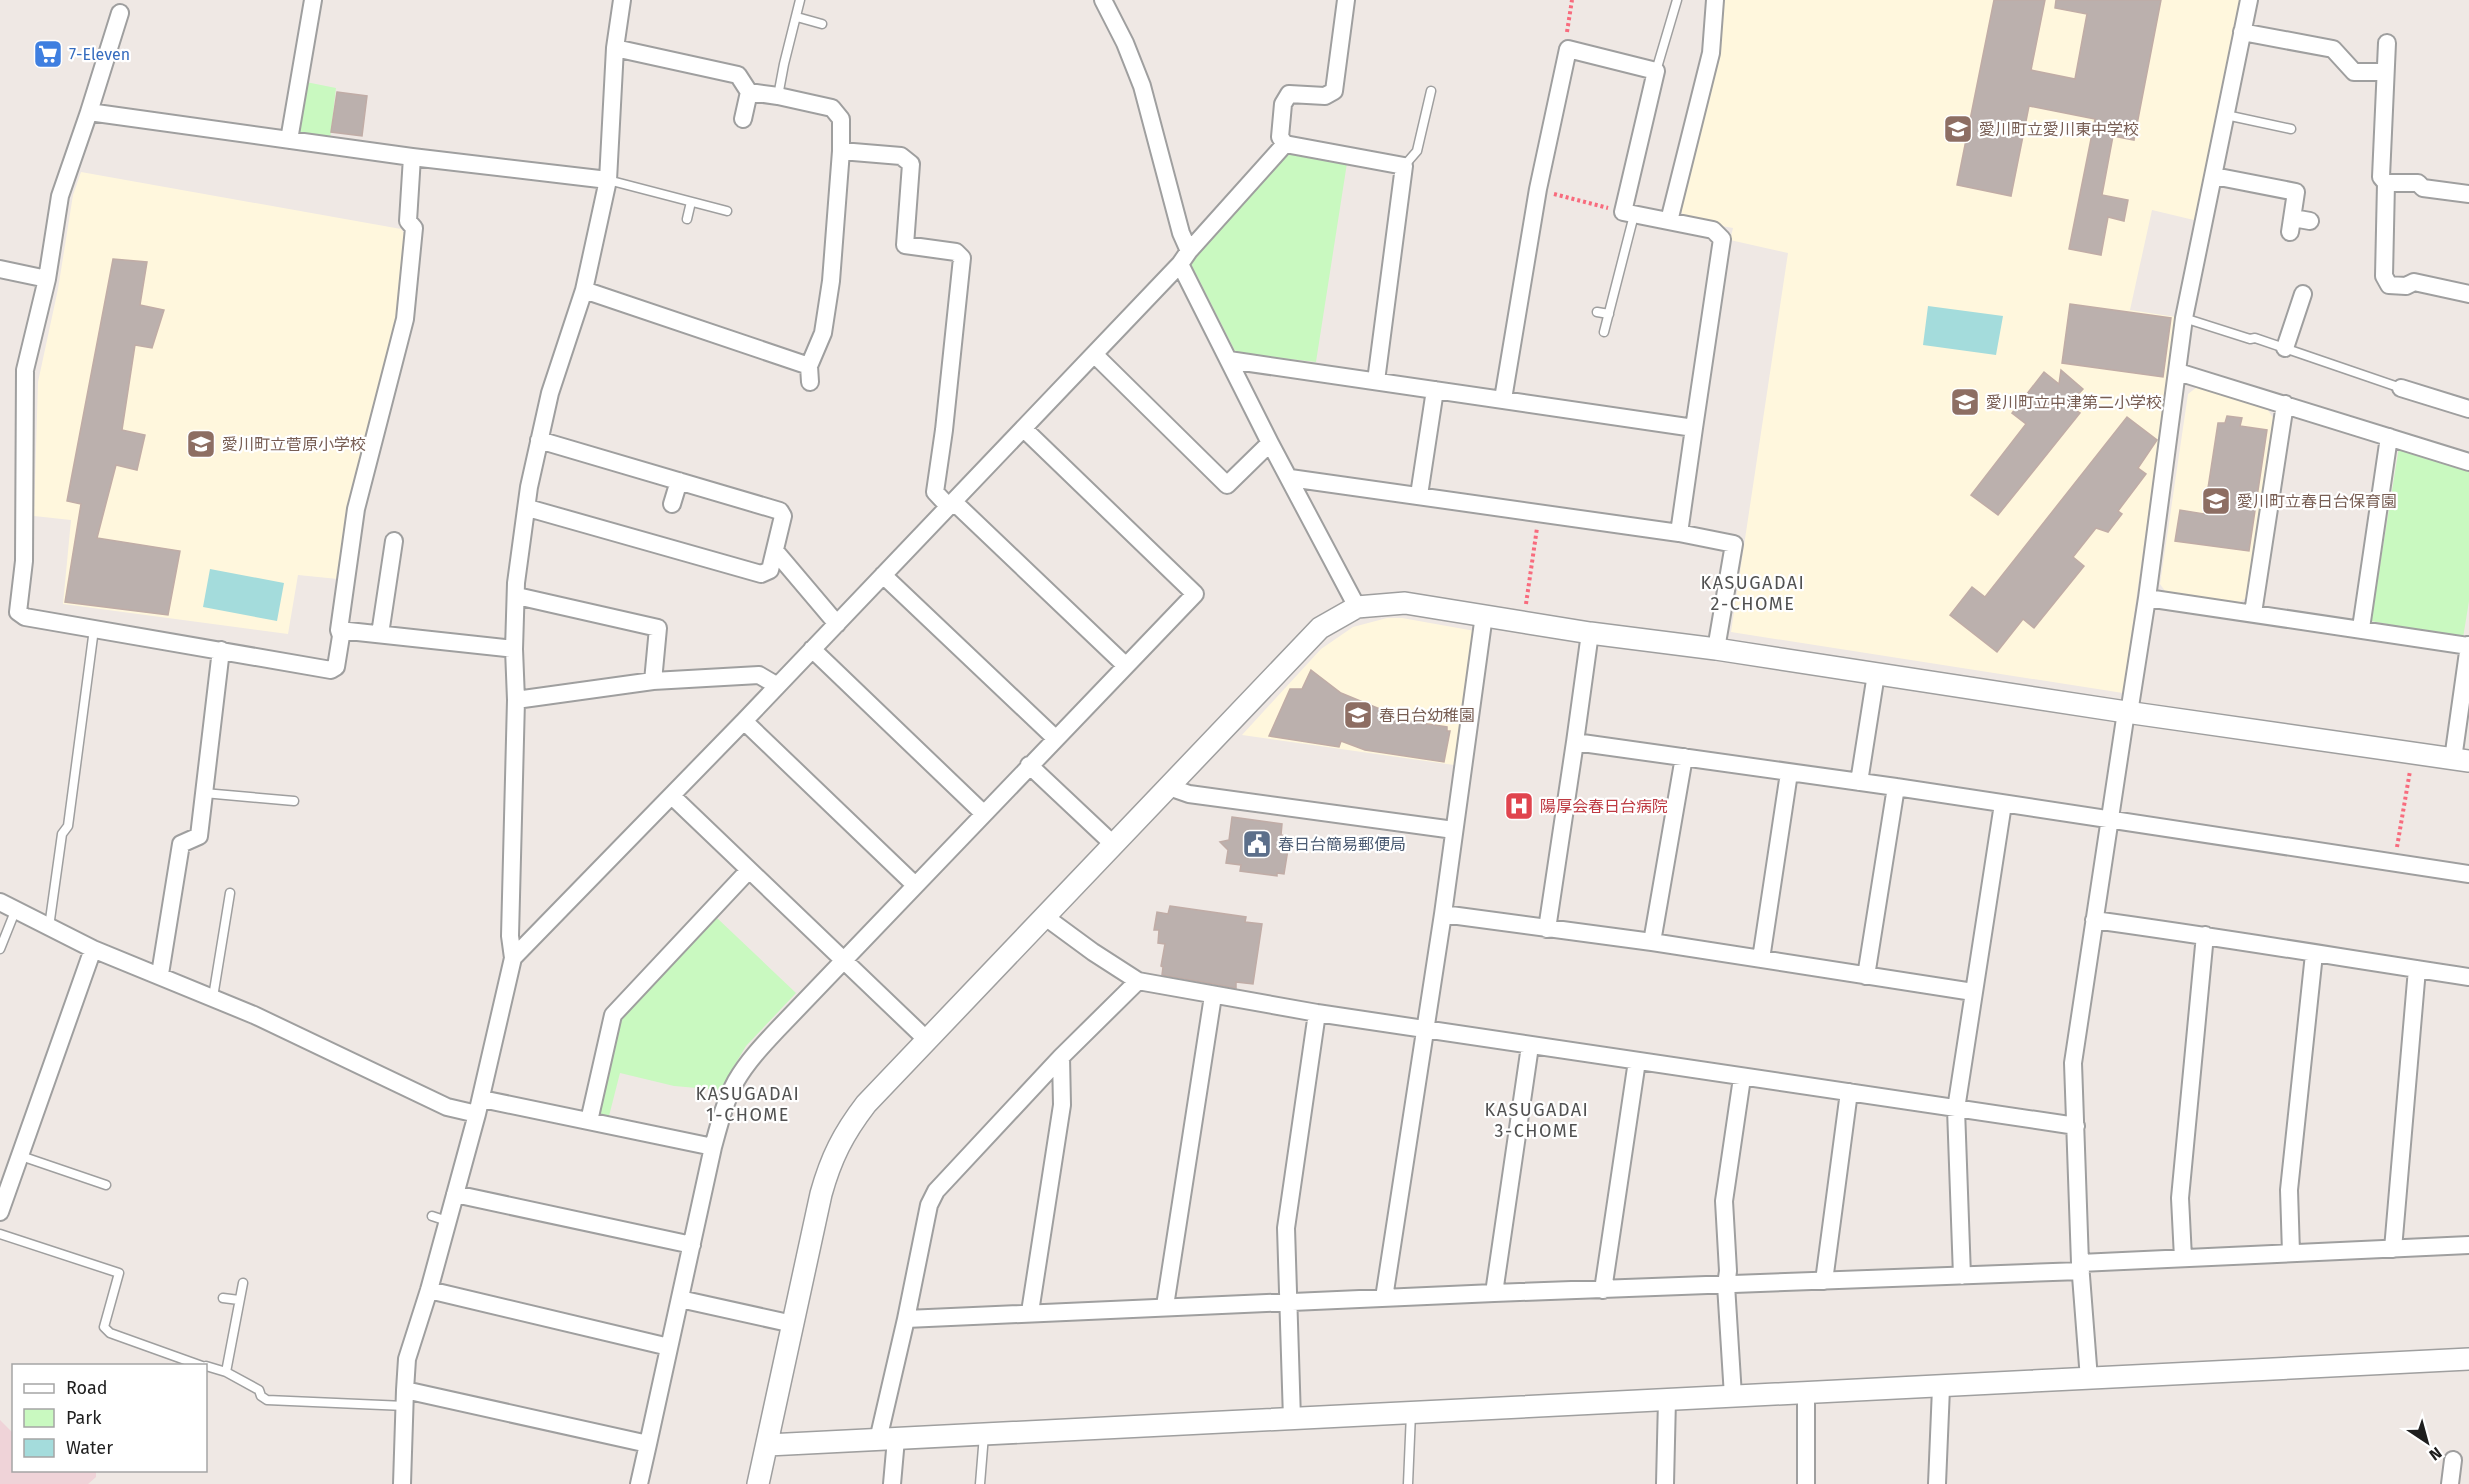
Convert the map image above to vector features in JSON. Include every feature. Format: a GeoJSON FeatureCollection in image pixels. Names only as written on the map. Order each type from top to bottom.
{"type":"FeatureCollection","features":[{"type":"Feature","properties":{"kind":"street"},"geometry":{"type":"LineString","coordinates":[[289,140],[313,0]]}},
{"type":"Feature","properties":{"kind":"street"},"geometry":{"type":"LineString","coordinates":[[402,1484],[407,1359],[429,1290],[440,1218],[455,1194],[479,1107],[513,958],[510,936],[516,700],[514,649],[516,583],[538,440],[550,393],[584,290],[608,180],[615,48],[622,0]]}},
{"type":"Feature","properties":{"kind":"street"},"geometry":{"type":"LineString","coordinates":[[1103,0],[1125,43],[1142,86],[1181,233],[1184,257],[1229,360],[1270,443],[1357,607]]}},
{"type":"Feature","properties":{"kind":"street"},"geometry":{"type":"LineString","coordinates":[[1346,0],[1334,91],[1325,96],[1289,94],[1283,104],[1280,137],[1285,144],[1404,166],[1376,381]]}},
{"type":"Feature","properties":{"kind":"street"},"geometry":{"type":"LineString","coordinates":[[1669,221],[1711,53],[1715,0]]}},
{"type":"Feature","properties":{"kind":"street"},"geometry":{"type":"LineString","coordinates":[[2089,1379],[2081,1267],[2073,1063],[2109,819],[2147,598],[2184,318],[2249,0]]}},
{"type":"Feature","properties":{"kind":"street"},"geometry":{"type":"LineString","coordinates":[[120,14],[60,196],[47,279],[25,370],[24,561],[18,612],[25,617],[331,670],[336,667],[356,509],[405,319],[414,228],[408,222],[412,157]]}},
{"type":"Feature","properties":{"kind":"street"},"geometry":{"type":"LineString","coordinates":[[2242,32],[2333,49],[2354,72],[2385,72]]}},
{"type":"Feature","properties":{"kind":"street"},"geometry":{"type":"LineString","coordinates":[[2387,43],[2381,177],[2386,183],[2384,276],[2390,285],[2406,286],[2414,282],[2469,294]]}},
{"type":"Feature","properties":{"kind":"street"},"geometry":{"type":"LineString","coordinates":[[615,48],[738,75],[748,92],[743,119]]}},
{"type":"Feature","properties":{"kind":"street"},"geometry":{"type":"LineString","coordinates":[[1503,399],[1538,189],[1568,49],[1656,71],[1628,214],[1713,230],[1722,239],[1679,533]]}},
{"type":"Feature","properties":{"kind":"street"},"geometry":{"type":"LineString","coordinates":[[584,290],[810,374],[823,333],[824,281],[831,213],[841,151],[841,119],[832,108],[748,92]]}},
{"type":"Feature","properties":{"kind":"street"},"geometry":{"type":"LineString","coordinates":[[89,112],[412,157],[608,180]]}},
{"type":"Feature","properties":{"kind":"street"},"geometry":{"type":"LineString","coordinates":[[513,958],[672,796],[1095,355],[1285,144]]}},
{"type":"Feature","properties":{"kind":"street"},"geometry":{"type":"LineString","coordinates":[[841,151],[901,156],[911,164],[905,245],[956,252],[962,258],[950,323],[945,430],[935,492],[952,504],[1125,665]]}},
{"type":"Feature","properties":{"kind":"street"},"geometry":{"type":"LineString","coordinates":[[2214,176],[2296,192],[2291,225],[2310,221]]}},
{"type":"Feature","properties":{"kind":"street"},"geometry":{"type":"LineString","coordinates":[[2386,183],[2418,183],[2423,189],[2469,194]]}},
{"type":"Feature","properties":{"kind":"street"},"geometry":{"type":"LineString","coordinates":[[0,269],[47,279]]}},
{"type":"Feature","properties":{"kind":"street"},"geometry":{"type":"LineString","coordinates":[[2285,348],[2303,294]]}},
{"type":"Feature","properties":{"kind":"street"},"geometry":{"type":"LineString","coordinates":[[1095,355],[1227,485],[1270,443]]}},
{"type":"Feature","properties":{"kind":"street"},"geometry":{"type":"LineString","coordinates":[[1229,360],[1694,428]]}},
{"type":"Feature","properties":{"kind":"street"},"geometry":{"type":"LineString","coordinates":[[2178,372],[2469,462]]}},
{"type":"Feature","properties":{"kind":"street"},"geometry":{"type":"LineString","coordinates":[[2401,388],[2469,409]]}},
{"type":"Feature","properties":{"kind":"street"},"geometry":{"type":"LineString","coordinates":[[1419,495],[1436,390]]}},
{"type":"Feature","properties":{"kind":"street"},"geometry":{"type":"LineString","coordinates":[[2253,613],[2285,404]]}},
{"type":"Feature","properties":{"kind":"street"},"geometry":{"type":"LineString","coordinates":[[639,1484],[713,1147],[736,1081],[753,1056],[843,960],[1195,594],[1024,429]]}},
{"type":"Feature","properties":{"kind":"street"},"geometry":{"type":"LineString","coordinates":[[2361,628],[2389,437]]}},
{"type":"Feature","properties":{"kind":"street"},"geometry":{"type":"LineString","coordinates":[[528,507],[761,574],[770,570],[783,516],[780,511],[538,440]]}},
{"type":"Feature","properties":{"kind":"street"},"geometry":{"type":"LineString","coordinates":[[1290,478],[1679,533],[1734,544],[1716,649]]}},
{"type":"Feature","properties":{"kind":"street"},"geometry":{"type":"LineString","coordinates":[[672,504],[678,481]]}},
{"type":"Feature","properties":{"kind":"street"},"geometry":{"type":"LineString","coordinates":[[380,634],[394,541]]}},
{"type":"Feature","properties":{"kind":"street"},"geometry":{"type":"LineString","coordinates":[[776,552],[837,624]]}},
{"type":"Feature","properties":{"kind":"street"},"geometry":{"type":"LineString","coordinates":[[883,575],[1055,738]]}},
{"type":"Feature","properties":{"kind":"street"},"geometry":{"type":"LineString","coordinates":[[517,596],[658,628],[652,681]]}},
{"type":"Feature","properties":{"kind":"street"},"geometry":{"type":"LineString","coordinates":[[758,1484],[820,1194],[831,1158],[846,1129],[866,1104],[1320,628],[1357,607],[1405,603],[1590,633],[1716,649],[2461,760],[2469,645],[2147,598]]}},
{"type":"Feature","properties":{"kind":"street"},"geometry":{"type":"LineString","coordinates":[[1384,1298],[1443,914],[1484,615]]}},
{"type":"Feature","properties":{"kind":"street"},"geometry":{"type":"LineString","coordinates":[[339,630],[514,649]]}},
{"type":"Feature","properties":{"kind":"street"},"geometry":{"type":"LineString","coordinates":[[1547,929],[1590,633]]}},
{"type":"Feature","properties":{"kind":"street"},"geometry":{"type":"LineString","coordinates":[[812,649],[983,813]]}},
{"type":"Feature","properties":{"kind":"street"},"geometry":{"type":"LineString","coordinates":[[160,974],[181,844],[199,836],[221,650]]}},
{"type":"Feature","properties":{"kind":"street"},"geometry":{"type":"LineString","coordinates":[[1860,782],[1876,674]]}},
{"type":"Feature","properties":{"kind":"street"},"geometry":{"type":"LineString","coordinates":[[516,700],[652,681],[759,675],[776,686]]}},
{"type":"Feature","properties":{"kind":"street"},"geometry":{"type":"LineString","coordinates":[[744,721],[915,885]]}},
{"type":"Feature","properties":{"kind":"street"},"geometry":{"type":"LineString","coordinates":[[1575,742],[1896,787],[2469,874]]}},
{"type":"Feature","properties":{"kind":"street"},"geometry":{"type":"LineString","coordinates":[[1653,942],[1684,757]]}},
{"type":"Feature","properties":{"kind":"street"},"geometry":{"type":"LineString","coordinates":[[1029,765],[1113,844]]}},
{"type":"Feature","properties":{"kind":"street"},"geometry":{"type":"LineString","coordinates":[[1761,959],[1789,772]]}},
{"type":"Feature","properties":{"kind":"street"},"geometry":{"type":"LineString","coordinates":[[1169,787],[1189,794],[1454,830]]}},
{"type":"Feature","properties":{"kind":"street"},"geometry":{"type":"LineString","coordinates":[[1866,976],[1896,787]]}},
{"type":"Feature","properties":{"kind":"street"},"geometry":{"type":"LineString","coordinates":[[672,796],[927,1040]]}},
{"type":"Feature","properties":{"kind":"street"},"geometry":{"type":"LineString","coordinates":[[1962,1276],[1956,1109],[2003,804]]}},
{"type":"Feature","properties":{"kind":"street"},"geometry":{"type":"LineString","coordinates":[[589,1121],[613,1015],[749,870]]}},
{"type":"Feature","properties":{"kind":"street"},"geometry":{"type":"LineString","coordinates":[[0,902],[93,949],[213,997],[371,1069],[447,1107],[479,1107],[589,1121],[713,1147]]}},
{"type":"Feature","properties":{"kind":"street"},"geometry":{"type":"LineString","coordinates":[[1443,914],[1653,942],[1973,992]]}},
{"type":"Feature","properties":{"kind":"street"},"geometry":{"type":"LineString","coordinates":[[1044,916],[1138,981],[1213,996],[1530,1046],[2076,1126]]}},
{"type":"Feature","properties":{"kind":"street"},"geometry":{"type":"LineString","coordinates":[[2094,920],[2469,976]]}},
{"type":"Feature","properties":{"kind":"street"},"geometry":{"type":"LineString","coordinates":[[2183,1258],[2180,1198],[2205,935]]}},
{"type":"Feature","properties":{"kind":"street"},"geometry":{"type":"LineString","coordinates":[[0,1212],[93,949]]}},
{"type":"Feature","properties":{"kind":"street"},"geometry":{"type":"LineString","coordinates":[[2291,1253],[2289,1190],[2314,954]]}},
{"type":"Feature","properties":{"kind":"street"},"geometry":{"type":"LineString","coordinates":[[2393,1249],[2417,969]]}},
{"type":"Feature","properties":{"kind":"street"},"geometry":{"type":"LineString","coordinates":[[892,1484],[887,1439],[906,1319],[929,1205],[936,1191],[1061,1057],[1138,981]]}},
{"type":"Feature","properties":{"kind":"street"},"geometry":{"type":"LineString","coordinates":[[1165,1306],[1213,996]]}},
{"type":"Feature","properties":{"kind":"street"},"geometry":{"type":"LineString","coordinates":[[1292,1419],[1286,1228],[1317,1013]]}},
{"type":"Feature","properties":{"kind":"street"},"geometry":{"type":"LineString","coordinates":[[1494,1293],[1530,1046]]}},
{"type":"Feature","properties":{"kind":"street"},"geometry":{"type":"LineString","coordinates":[[1030,1312],[1062,1105],[1061,1057]]}},
{"type":"Feature","properties":{"kind":"street"},"geometry":{"type":"LineString","coordinates":[[1603,1290],[1636,1061]]}},
{"type":"Feature","properties":{"kind":"street"},"geometry":{"type":"LineString","coordinates":[[1733,1396],[1726,1285],[1728,1271],[1724,1201],[1742,1078]]}},
{"type":"Feature","properties":{"kind":"street"},"geometry":{"type":"LineString","coordinates":[[1824,1281],[1849,1092]]}},
{"type":"Feature","properties":{"kind":"street"},"geometry":{"type":"LineString","coordinates":[[455,1194],[692,1245]]}},
{"type":"Feature","properties":{"kind":"street"},"geometry":{"type":"LineString","coordinates":[[906,1319],[1165,1306],[1962,1276],[2183,1258],[2469,1245]]}},
{"type":"Feature","properties":{"kind":"street"},"geometry":{"type":"LineString","coordinates":[[429,1290],[669,1347]]}},
{"type":"Feature","properties":{"kind":"street"},"geometry":{"type":"LineString","coordinates":[[680,1299],[793,1324]]}},
{"type":"Feature","properties":{"kind":"street"},"geometry":{"type":"LineString","coordinates":[[768,1445],[1667,1399],[1941,1388],[2469,1359]]}},
{"type":"Feature","properties":{"kind":"street"},"geometry":{"type":"LineString","coordinates":[[1936,1484],[1941,1388]]}},
{"type":"Feature","properties":{"kind":"street"},"geometry":{"type":"LineString","coordinates":[[1806,1393],[1806,1484]]}},
{"type":"Feature","properties":{"kind":"street"},"geometry":{"type":"LineString","coordinates":[[405,1398],[648,1444]]}},
{"type":"Feature","properties":{"kind":"street"},"geometry":{"type":"LineString","coordinates":[[1665,1484],[1667,1399]]}},
{"type":"Feature","properties":{"kind":"street"},"geometry":{"type":"LineString","coordinates":[[2450,1484],[2453,1460]]}},
{"type":"Feature","properties":{"kind":"lane"},"geometry":{"type":"LineString","coordinates":[[778,96],[800,0]]}},
{"type":"Feature","properties":{"kind":"lane"},"geometry":{"type":"LineString","coordinates":[[1656,71],[1677,0]]}},
{"type":"Feature","properties":{"kind":"lane"},"geometry":{"type":"LineString","coordinates":[[797,17],[822,24]]}},
{"type":"Feature","properties":{"kind":"lane"},"geometry":{"type":"LineString","coordinates":[[1404,166],[1418,151],[1431,91]]}},
{"type":"Feature","properties":{"kind":"lane"},"geometry":{"type":"LineString","coordinates":[[2226,115],[2291,129]]}},
{"type":"Feature","properties":{"kind":"lane"},"geometry":{"type":"LineString","coordinates":[[608,180],[727,211]]}},
{"type":"Feature","properties":{"kind":"lane"},"geometry":{"type":"LineString","coordinates":[[687,219],[691,202]]}},
{"type":"Feature","properties":{"kind":"lane"},"geometry":{"type":"LineString","coordinates":[[1604,332],[1628,214]]}},
{"type":"Feature","properties":{"kind":"lane"},"geometry":{"type":"LineString","coordinates":[[1597,312],[1609,314]]}},
{"type":"Feature","properties":{"kind":"lane"},"geometry":{"type":"LineString","coordinates":[[2184,318],[2285,348],[2401,388]]}},
{"type":"Feature","properties":{"kind":"lane"},"geometry":{"type":"LineString","coordinates":[[49,927],[62,834],[68,825],[94,628]]}},
{"type":"Feature","properties":{"kind":"lane"},"geometry":{"type":"LineString","coordinates":[[204,793],[294,801]]}},
{"type":"Feature","properties":{"kind":"lane"},"geometry":{"type":"LineString","coordinates":[[213,997],[230,893]]}},
{"type":"Feature","properties":{"kind":"lane"},"geometry":{"type":"LineString","coordinates":[[0,949],[16,909]]}},
{"type":"Feature","properties":{"kind":"lane"},"geometry":{"type":"LineString","coordinates":[[21,1156],[106,1185]]}},
{"type":"Feature","properties":{"kind":"lane"},"geometry":{"type":"LineString","coordinates":[[0,1234],[119,1273],[104,1327],[110,1333],[198,1364]]}},
{"type":"Feature","properties":{"kind":"lane"},"geometry":{"type":"LineString","coordinates":[[226,1372],[243,1282]]}},
{"type":"Feature","properties":{"kind":"lane"},"geometry":{"type":"LineString","coordinates":[[223,1298],[239,1300]]}},
{"type":"Feature","properties":{"kind":"lane"},"geometry":{"type":"LineString","coordinates":[[207,1367],[226,1372],[259,1390],[261,1396],[267,1400],[405,1398]]}},
{"type":"Feature","properties":{"kind":"lane"},"geometry":{"type":"LineString","coordinates":[[1408,1484],[1411,1413]]}},
{"type":"Feature","properties":{"kind":"lane"},"geometry":{"type":"LineString","coordinates":[[980,1484],[984,1435]]}},
{"type":"Feature","properties":{"kind":"path"},"geometry":{"type":"LineString","coordinates":[[1568,49],[1566,40],[1572,0]]}},
{"type":"Feature","properties":{"kind":"path"},"geometry":{"type":"LineString","coordinates":[[1538,189],[1628,214]]}},
{"type":"Feature","properties":{"kind":"path"},"geometry":{"type":"LineString","coordinates":[[1523,621],[1540,513]]}},
{"type":"Feature","properties":{"kind":"path"},"geometry":{"type":"LineString","coordinates":[[2394,862],[2413,753]]}},
{"type":"Feature","properties":{"kind":"shaded area"},"geometry":{"type":"Polygon","coordinates":[[[1723,0],[2245,0],[2198,221],[2152,210],[2130,310],[2176,317],[2123,693],[1731,632],[1788,253],[1730,240],[1733,228],[1687,220],[1678,207],[1718,51],[1723,0]]]}},
{"type":"Feature","properties":{"kind":"shaded area","name":"愛川町立菅原小学校"},"geometry":{"type":"Polygon","coordinates":[[[81,172],[401,229],[409,240],[401,308],[350,506],[338,579],[298,575],[288,634],[63,604],[71,520],[34,516],[38,382],[58,289],[73,195],[81,172]]]}},
{"type":"Feature","properties":{"kind":"shaded area","name":"愛川町立春日台保育園"},"geometry":{"type":"Polygon","coordinates":[[[2197,387],[2268,410],[2273,418],[2247,597],[2239,603],[2165,591],[2160,584],[2188,394],[2197,387]]]}},
{"type":"Feature","properties":{"kind":"shaded area"},"geometry":{"type":"Polygon","coordinates":[[[1387,618],[1402,618],[1475,631],[1454,765],[1242,735],[1321,649],[1353,627],[1387,618]]]}},
{"type":"Feature","properties":{"kind":"shaded area"},"geometry":{"type":"Polygon","coordinates":[[[0,1420],[12,1432],[12,1472],[96,1472],[96,1477],[88,1484],[0,1484],[0,1420]]]}},
{"type":"Feature","properties":{"kind":"green space"},"geometry":{"type":"Polygon","coordinates":[[[306,82],[336,88],[330,140],[303,136],[297,128],[306,82]]]}},
{"type":"Feature","properties":{"kind":"green space"},"geometry":{"type":"Polygon","coordinates":[[[1288,154],[1347,163],[1316,362],[1236,353],[1189,260],[1288,154]]]}},
{"type":"Feature","properties":{"kind":"green space"},"geometry":{"type":"Polygon","coordinates":[[[2399,447],[2469,468],[2469,601],[2463,638],[2371,621],[2399,447]]]}},
{"type":"Feature","properties":{"kind":"green space"},"geometry":{"type":"Polygon","coordinates":[[[717,918],[796,993],[746,1046],[720,1090],[674,1086],[620,1073],[609,1116],[598,1114],[621,1017],[717,918]]]}},
{"type":"Feature","properties":{"kind":"water"},"geometry":{"type":"Polygon","coordinates":[[[1928,306],[2003,316],[1996,355],[1923,345],[1928,306]]]}},
{"type":"Feature","properties":{"kind":"water"},"geometry":{"type":"Polygon","coordinates":[[[210,569],[284,583],[277,621],[203,607],[210,569]]]}},
{"type":"Feature","properties":{"kind":"building"},"geometry":{"type":"Polygon","coordinates":[[[1994,0],[2045,0],[2031,70],[2075,79],[2087,14],[2055,8],[2056,0],[2161,0],[2134,140],[2113,136],[2102,195],[2128,200],[2124,221],[2108,217],[2101,255],[2069,249],[2095,119],[2029,106],[2011,196],[1957,185],[1994,0]]]}},
{"type":"Feature","properties":{"kind":"building"},"geometry":{"type":"Polygon","coordinates":[[[337,92],[367,96],[362,136],[331,132],[337,92]]]}},
{"type":"Feature","properties":{"kind":"building"},"geometry":{"type":"Polygon","coordinates":[[[113,259],[147,262],[140,305],[164,310],[152,348],[135,345],[122,430],[145,435],[137,470],[116,465],[97,538],[180,551],[168,615],[65,602],[81,504],[67,501],[113,259]]]}},
{"type":"Feature","properties":{"kind":"building"},"geometry":{"type":"Polygon","coordinates":[[[2070,304],[2171,318],[2163,377],[2062,363],[2070,304]]]}},
{"type":"Feature","properties":{"kind":"building"},"geometry":{"type":"Polygon","coordinates":[[[2061,370],[2083,389],[2068,405],[2080,413],[1998,515],[1971,495],[2026,424],[2012,413],[2044,372],[2059,384],[2061,370]]]}},
{"type":"Feature","properties":{"kind":"building"},"geometry":{"type":"Polygon","coordinates":[[[2227,416],[2242,418],[2240,426],[2267,430],[2249,551],[2175,541],[2180,510],[2204,514],[2218,423],[2225,423],[2227,416]]]}},
{"type":"Feature","properties":{"kind":"building"},"geometry":{"type":"Polygon","coordinates":[[[2127,417],[2157,440],[2138,468],[2146,474],[2118,511],[2122,514],[2108,532],[2096,528],[2073,557],[2084,566],[2034,628],[2023,619],[1997,652],[1950,615],[1972,587],[1985,597],[2127,417]]]}},
{"type":"Feature","properties":{"kind":"building"},"geometry":{"type":"Polygon","coordinates":[[[1311,670],[1341,693],[1385,711],[1381,717],[1447,727],[1447,731],[1450,731],[1444,762],[1365,750],[1341,741],[1339,747],[1269,736],[1290,689],[1302,689],[1311,670]]]}},
{"type":"Feature","properties":{"kind":"building","name":"春日台簡易郵便局"},"geometry":{"type":"Polygon","coordinates":[[[1232,817],[1282,824],[1281,835],[1290,837],[1284,874],[1277,873],[1277,876],[1240,871],[1241,865],[1226,863],[1228,850],[1220,842],[1229,840],[1232,817]]]}},
{"type":"Feature","properties":{"kind":"building"},"geometry":{"type":"Polygon","coordinates":[[[1170,906],[1246,917],[1245,922],[1262,924],[1253,984],[1236,982],[1236,988],[1162,975],[1163,967],[1161,966],[1165,944],[1158,943],[1159,930],[1154,930],[1157,912],[1168,914],[1170,906]]]}},
{"type":"Feature","properties":{"kind":"place","name":"7-Eleven"},"geometry":{"type":"Point","coordinates":[48,54]}},
{"type":"Feature","properties":{"kind":"place","name":"愛川町立愛川東中学校"},"geometry":{"type":"Point","coordinates":[1958,129]}},
{"type":"Feature","properties":{"kind":"place","name":"愛川町立中津第二小学校"},"geometry":{"type":"Point","coordinates":[1965,402]}},
{"type":"Feature","properties":{"kind":"place","name":"愛川町立菅原小学校"},"geometry":{"type":"Point","coordinates":[201,444]}},
{"type":"Feature","properties":{"kind":"place","name":"愛川町立春日台保育園"},"geometry":{"type":"Point","coordinates":[2216,501]}},
{"type":"Feature","properties":{"kind":"place","name":"春日台幼稚園"},"geometry":{"type":"Point","coordinates":[1358,715]}},
{"type":"Feature","properties":{"kind":"place","name":"陽厚会春日台病院"},"geometry":{"type":"Point","coordinates":[1519,806]}},
{"type":"Feature","properties":{"kind":"place","name":"春日台簡易郵便局"},"geometry":{"type":"Point","coordinates":[1257,844]}},
{"type":"Feature","properties":{"kind":"district","name":"KASUGADAI 2-CHOME"},"geometry":{"type":"Point","coordinates":[1753,593]}},
{"type":"Feature","properties":{"kind":"district","name":"KASUGADAI 1-CHOME"},"geometry":{"type":"Point","coordinates":[748,1104]}},
{"type":"Feature","properties":{"kind":"district","name":"KASUGADAI 3-CHOME"},"geometry":{"type":"Point","coordinates":[1537,1120]}}]}
